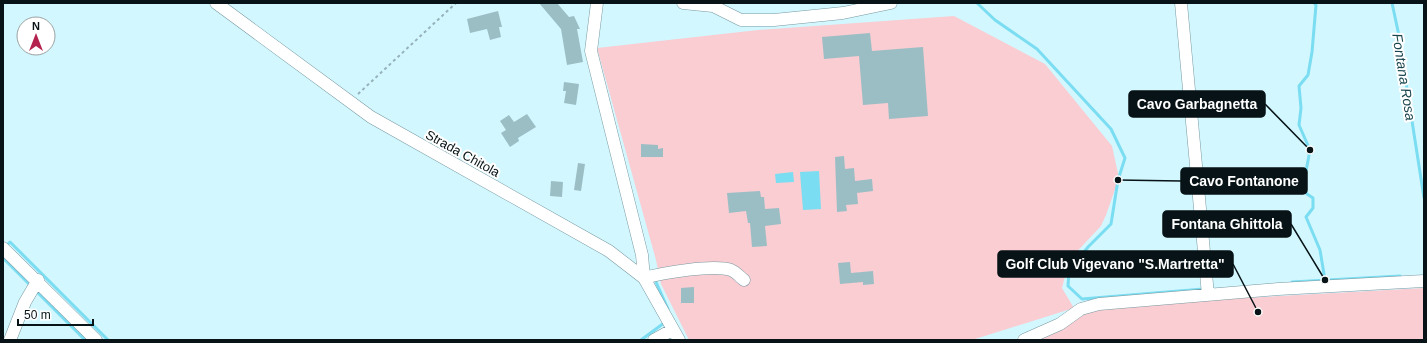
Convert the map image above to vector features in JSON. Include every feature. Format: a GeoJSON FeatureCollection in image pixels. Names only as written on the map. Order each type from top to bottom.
{"type":"FeatureCollection","features":[{"type":"Feature","properties":{"kind":"street","name":"Strada Chitola"},"geometry":{"type":"LineString","coordinates":[[216,3],[346,100],[378,121],[609,251],[644,278],[676,335]]}},
{"type":"Feature","properties":{"kind":"street"},"geometry":{"type":"LineString","coordinates":[[597,3],[591,51],[642,255],[644,278],[661,273],[715,267],[732,271],[744,280]]}},
{"type":"Feature","properties":{"kind":"street"},"geometry":{"type":"LineString","coordinates":[[683,3],[713,6],[741,20],[774,20],[843,13],[892,3]]}},
{"type":"Feature","properties":{"kind":"street"},"geometry":{"type":"LineString","coordinates":[[1181,3],[1208,295]]}},
{"type":"Feature","properties":{"kind":"street"},"geometry":{"type":"LineString","coordinates":[[3,248],[38,280],[96,340]]}},
{"type":"Feature","properties":{"kind":"street"},"geometry":{"type":"LineString","coordinates":[[10,340],[24,302],[38,280]]}},
{"type":"Feature","properties":{"kind":"street"},"geometry":{"type":"LineString","coordinates":[[1024,340],[1060,324],[1081,309],[1100,304],[1278,289],[1424,281]]}},
{"type":"Feature","properties":{"kind":"street"},"geometry":{"type":"LineString","coordinates":[[654,340],[676,335]]}},
{"type":"Feature","properties":{"kind":"path"},"geometry":{"type":"LineString","coordinates":[[346,100],[362,92],[456,3]]}},
{"type":"Feature","properties":{"kind":"shaded area"},"geometry":{"type":"Polygon","coordinates":[[[954,16],[1045,64],[1112,146],[1119,178],[1106,215],[1101,226],[1069,260],[1062,288],[1074,308],[972,340],[689,340],[661,284],[656,260],[597,48],[758,30],[954,16]]]}},
{"type":"Feature","properties":{"kind":"shaded area"},"geometry":{"type":"Polygon","coordinates":[[[1424,288],[1424,340],[1033,340],[1083,314],[1101,310],[1209,300],[1424,288]]]}},
{"type":"Feature","properties":{"kind":"water"},"geometry":{"type":"Polygon","coordinates":[[[819,171],[821,209],[803,210],[800,172],[819,171]]]}},
{"type":"Feature","properties":{"kind":"water"},"geometry":{"type":"Polygon","coordinates":[[[793,172],[794,182],[776,183],[775,174],[793,172]]]}},
{"type":"Feature","properties":{"kind":"building"},"geometry":{"type":"Polygon","coordinates":[[[539,3],[557,3],[569,17],[574,16],[580,29],[577,29],[583,62],[567,65],[561,29],[539,3]]]}},
{"type":"Feature","properties":{"kind":"building"},"geometry":{"type":"Polygon","coordinates":[[[498,11],[502,27],[499,27],[501,37],[490,40],[487,29],[470,33],[467,19],[498,11]]]}},
{"type":"Feature","properties":{"kind":"building"},"geometry":{"type":"Polygon","coordinates":[[[870,33],[872,51],[923,47],[928,116],[889,119],[888,103],[863,105],[859,56],[824,59],[822,37],[870,33]]]}},
{"type":"Feature","properties":{"kind":"building"},"geometry":{"type":"Polygon","coordinates":[[[564,82],[579,84],[576,105],[564,103],[566,91],[563,91],[564,82]]]}},
{"type":"Feature","properties":{"kind":"building"},"geometry":{"type":"Polygon","coordinates":[[[527,114],[536,127],[518,138],[519,141],[510,147],[501,133],[506,130],[500,121],[509,115],[514,122],[527,114]]]}},
{"type":"Feature","properties":{"kind":"building"},"geometry":{"type":"Polygon","coordinates":[[[641,144],[658,145],[658,149],[663,148],[663,157],[641,157],[641,144]]]}},
{"type":"Feature","properties":{"kind":"building"},"geometry":{"type":"Polygon","coordinates":[[[844,156],[845,169],[854,168],[855,181],[872,179],[873,191],[857,193],[858,204],[846,205],[847,211],[837,212],[835,157],[844,156]]]}},
{"type":"Feature","properties":{"kind":"building"},"geometry":{"type":"Polygon","coordinates":[[[578,163],[585,164],[581,191],[574,190],[578,163]]]}},
{"type":"Feature","properties":{"kind":"building"},"geometry":{"type":"Polygon","coordinates":[[[551,181],[563,182],[562,197],[550,196],[551,181]]]}},
{"type":"Feature","properties":{"kind":"building"},"geometry":{"type":"Polygon","coordinates":[[[760,191],[761,197],[764,197],[765,209],[779,208],[781,224],[765,226],[767,246],[752,247],[750,223],[748,223],[746,211],[729,213],[727,193],[760,191]]]}},
{"type":"Feature","properties":{"kind":"building"},"geometry":{"type":"Polygon","coordinates":[[[850,262],[851,273],[873,271],[874,284],[863,285],[863,282],[840,284],[838,263],[850,262]]]}},
{"type":"Feature","properties":{"kind":"building"},"geometry":{"type":"Polygon","coordinates":[[[694,287],[694,303],[681,303],[681,288],[694,287]]]}},
{"type":"Feature","properties":{"kind":"waterway"},"geometry":{"type":"LineString","coordinates":[[977,3],[995,20],[1037,49],[1111,129],[1125,158],[1118,180],[1111,224],[1088,247],[1069,271],[1068,286],[1082,299],[1203,289]]}},
{"type":"Feature","properties":{"kind":"waterway"},"geometry":{"type":"LineString","coordinates":[[1314,3],[1316,5],[1312,52],[1308,75],[1299,86],[1301,108],[1299,125],[1310,150],[1303,187],[1307,194],[1313,198],[1313,208],[1306,217],[1320,250],[1325,280]]}},
{"type":"Feature","properties":{"kind":"waterway","name":"Fontana Rosa"},"geometry":{"type":"LineString","coordinates":[[1392,3],[1398,31],[1424,198]]}},
{"type":"Feature","properties":{"kind":"waterway"},"geometry":{"type":"LineString","coordinates":[[7,245],[10,242],[108,340]]}},
{"type":"Feature","properties":{"kind":"waterway"},"geometry":{"type":"LineString","coordinates":[[3,258],[29,284]]}},
{"type":"Feature","properties":{"kind":"waterway"},"geometry":{"type":"LineString","coordinates":[[1292,282],[1400,276]]}},
{"type":"Feature","properties":{"kind":"waterway"},"geometry":{"type":"LineString","coordinates":[[656,282],[668,309]]}},
{"type":"Feature","properties":{"kind":"waterway"},"geometry":{"type":"LineString","coordinates":[[36,291],[85,340]]}},
{"type":"Feature","properties":{"kind":"waterway"},"geometry":{"type":"LineString","coordinates":[[641,340],[664,323]]}},
{"type":"Feature","properties":{"kind":"place","name":"Cavo Garbagnetta"},"geometry":{"type":"Point","coordinates":[1310,150]}},
{"type":"Feature","properties":{"kind":"place","name":"Cavo Fontanone"},"geometry":{"type":"Point","coordinates":[1118,180]}},
{"type":"Feature","properties":{"kind":"place","name":"Fontana Ghittola"},"geometry":{"type":"Point","coordinates":[1325,280]}},
{"type":"Feature","properties":{"kind":"place","name":"Golf Club Vigevano \"S.Martretta\""},"geometry":{"type":"Point","coordinates":[1258,312]}}]}
